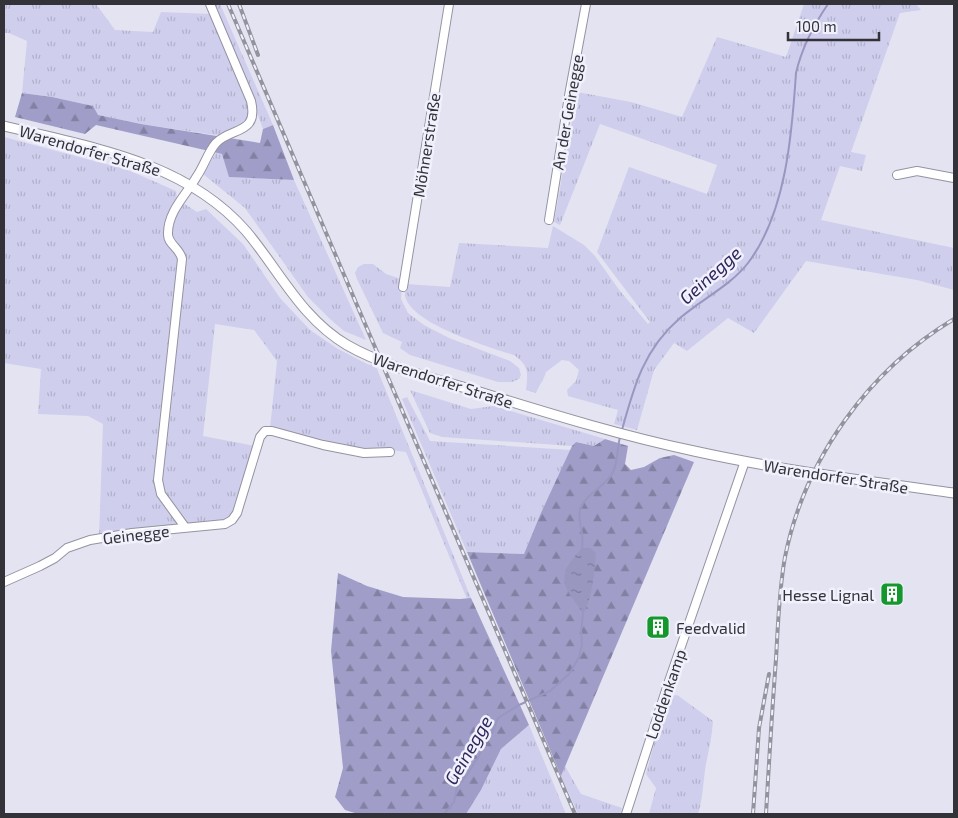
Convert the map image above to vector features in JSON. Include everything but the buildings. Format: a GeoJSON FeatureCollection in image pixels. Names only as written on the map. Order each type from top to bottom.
{"type":"FeatureCollection","features":[{"type":"Feature","properties":{"kind":"street"},"geometry":{"type":"LineString","coordinates":[[185,528],[161,494],[158,480],[182,259],[181,254],[169,240],[167,234],[174,211],[216,143],[240,131],[247,125],[252,113],[251,101],[210,4]]}},
{"type":"Feature","properties":{"kind":"street","name":"Möhnerstraße"},"geometry":{"type":"LineString","coordinates":[[404,287],[448,4]]}},
{"type":"Feature","properties":{"kind":"street","name":"An der Geinegge"},"geometry":{"type":"LineString","coordinates":[[549,220],[586,4]]}},
{"type":"Feature","properties":{"kind":"street","name":"Warendorfer Straße"},"geometry":{"type":"LineString","coordinates":[[4,126],[138,161],[161,170],[191,186],[230,216],[257,246],[300,305],[326,331],[345,344],[380,361],[642,439],[813,474],[954,493]]}},
{"type":"Feature","properties":{"kind":"street"},"geometry":{"type":"LineString","coordinates":[[897,175],[918,171],[954,178]]}},
{"type":"Feature","properties":{"kind":"street","name":"Geinegge"},"geometry":{"type":"LineString","coordinates":[[4,582],[55,558],[67,548],[90,540],[132,533],[225,524],[232,520],[237,513],[260,437],[265,432],[272,431],[323,445],[364,453],[390,452]]}},
{"type":"Feature","properties":{"kind":"street","name":"Loddenkamp"},"geometry":{"type":"LineString","coordinates":[[626,814],[745,461]]}},
{"type":"Feature","properties":{"kind":"street"},"geometry":{"type":"LineString","coordinates":[[172,530],[176,517]]}},
{"type":"Feature","properties":{"kind":"green space"},"geometry":{"type":"Polygon","coordinates":[[[4,4],[96,4],[115,30],[153,32],[161,12],[212,14],[248,101],[249,112],[245,123],[222,136],[141,124],[97,115],[93,106],[22,93],[27,41],[9,33],[4,33],[4,4]]]}},
{"type":"Feature","properties":{"kind":"green space"},"geometry":{"type":"Polygon","coordinates":[[[212,4],[220,4],[273,125],[263,129],[250,93],[212,4]]]}},
{"type":"Feature","properties":{"kind":"green space"},"geometry":{"type":"Polygon","coordinates":[[[804,4],[916,4],[921,10],[900,13],[851,152],[866,155],[862,171],[840,166],[821,220],[954,248],[954,290],[917,280],[806,261],[754,333],[728,318],[687,351],[674,343],[654,370],[637,430],[614,424],[618,410],[568,396],[567,390],[576,381],[579,370],[569,361],[562,360],[546,372],[536,393],[526,390],[525,366],[514,355],[454,334],[423,318],[412,309],[405,297],[406,284],[450,287],[459,243],[548,248],[553,226],[584,245],[595,256],[620,291],[648,324],[650,322],[597,252],[629,167],[707,194],[717,165],[600,124],[560,225],[554,222],[577,92],[631,102],[682,117],[717,37],[786,57],[804,4]]]}},
{"type":"Feature","properties":{"kind":"green space"},"geometry":{"type":"Polygon","coordinates":[[[22,93],[93,106],[98,115],[141,124],[260,143],[263,129],[273,125],[294,180],[229,177],[222,154],[96,125],[85,134],[15,117],[22,93]]]}},
{"type":"Feature","properties":{"kind":"green space"},"geometry":{"type":"Polygon","coordinates":[[[4,137],[128,170],[176,191],[177,199],[197,212],[206,209],[243,244],[280,298],[310,330],[338,349],[369,365],[375,364],[471,598],[467,599],[406,452],[392,450],[364,451],[270,428],[277,361],[254,330],[215,324],[203,436],[255,446],[235,514],[227,521],[99,537],[103,424],[88,416],[38,414],[41,369],[4,363],[4,137]]]}},
{"type":"Feature","properties":{"kind":"green space"},"geometry":{"type":"Polygon","coordinates":[[[216,153],[223,154],[230,177],[294,180],[366,340],[344,331],[308,297],[245,208],[203,174],[216,153]]]}},
{"type":"Feature","properties":{"kind":"green space"},"geometry":{"type":"Polygon","coordinates":[[[364,264],[373,264],[386,274],[402,281],[401,299],[408,313],[424,325],[449,338],[510,361],[519,368],[521,375],[519,379],[512,382],[498,382],[410,355],[400,348],[402,342],[383,333],[357,279],[355,273],[358,267],[364,264]]]}},
{"type":"Feature","properties":{"kind":"green space"},"geometry":{"type":"Polygon","coordinates":[[[410,390],[471,409],[494,406],[605,439],[594,446],[576,442],[572,446],[442,437],[430,433],[410,390]]]}},
{"type":"Feature","properties":{"kind":"green space"},"geometry":{"type":"Polygon","coordinates":[[[407,397],[430,441],[571,450],[524,554],[467,552],[402,399],[407,397]]]}},
{"type":"Feature","properties":{"kind":"green space"},"geometry":{"type":"Polygon","coordinates":[[[605,439],[628,446],[625,464],[631,470],[644,467],[660,458],[674,455],[694,462],[561,776],[467,552],[524,554],[572,446],[576,442],[594,446],[605,439]]]}},
{"type":"Feature","properties":{"kind":"green space"},"geometry":{"type":"Polygon","coordinates":[[[338,573],[367,586],[403,597],[471,598],[529,725],[501,749],[481,790],[466,814],[358,814],[345,810],[335,797],[343,768],[331,651],[338,573]]]}},
{"type":"Feature","properties":{"kind":"green space"},"geometry":{"type":"Polygon","coordinates":[[[677,695],[713,721],[700,808],[698,814],[649,814],[656,788],[646,774],[654,744],[672,696],[677,695]]]}},
{"type":"Feature","properties":{"kind":"green space"},"geometry":{"type":"Polygon","coordinates":[[[529,725],[566,814],[466,814],[481,790],[501,749],[529,725]]]}},
{"type":"Feature","properties":{"kind":"green space"},"geometry":{"type":"Polygon","coordinates":[[[565,766],[581,794],[622,808],[620,814],[578,814],[561,776],[565,766]]]}},
{"type":"Feature","properties":{"kind":"water"},"geometry":{"type":"Polygon","coordinates":[[[582,548],[590,548],[596,553],[591,592],[583,615],[567,591],[565,582],[568,566],[582,548]]]}},
{"type":"Feature","properties":{"kind":"waterway","name":"Geinegge"},"geometry":{"type":"LineString","coordinates":[[622,430],[636,383],[657,342],[680,318],[733,279],[748,263],[761,243],[771,221],[785,172],[798,63],[809,37],[828,4]]}},
{"type":"Feature","properties":{"kind":"waterway","name":"Geinegge"},"geometry":{"type":"LineString","coordinates":[[582,548],[583,538],[579,519],[580,510],[586,499],[606,482],[613,472],[620,437]]}},
{"type":"Feature","properties":{"kind":"waterway","name":"Geinegge"},"geometry":{"type":"LineString","coordinates":[[444,814],[454,802],[457,787],[479,756],[484,741],[491,735],[498,718],[519,705],[550,691],[570,673],[579,657],[582,645],[583,615]]}},
{"type":"Feature","properties":{"kind":"railway"},"geometry":{"type":"LineString","coordinates":[[228,4],[575,814]]}},
{"type":"Feature","properties":{"kind":"railway"},"geometry":{"type":"LineString","coordinates":[[239,4],[258,55]]}},
{"type":"Feature","properties":{"kind":"railway"},"geometry":{"type":"LineString","coordinates":[[766,814],[781,582],[785,557],[795,520],[808,485],[825,452],[845,420],[868,391],[923,340],[954,319]]}},
{"type":"Feature","properties":{"kind":"railway"},"geometry":{"type":"LineString","coordinates":[[753,814],[759,728],[769,674]]}},
{"type":"Feature","properties":{"kind":"place","name":"Hesse Lignal"},"geometry":{"type":"Point","coordinates":[892,594]}},
{"type":"Feature","properties":{"kind":"place","name":"Feedvalid"},"geometry":{"type":"Point","coordinates":[658,627]}}]}
